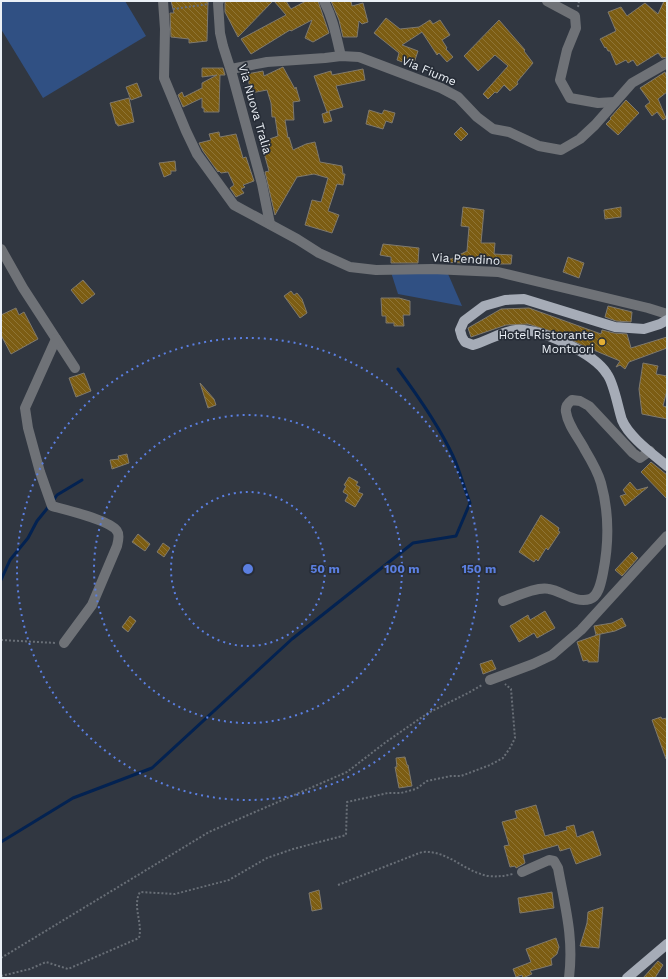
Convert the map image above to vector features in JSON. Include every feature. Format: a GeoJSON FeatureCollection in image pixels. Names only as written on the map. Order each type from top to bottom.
{"type":"FeatureCollection","features":[{"type":"Feature","properties":{"kind":"main road"},"geometry":{"type":"LineString","coordinates":[[667,320],[644,329],[615,326],[524,299],[504,300],[484,306],[464,321],[460,330],[465,342],[473,345],[503,333],[516,330],[531,330],[546,335],[590,357],[601,366],[608,375],[623,422],[633,436],[667,466]]}},
{"type":"Feature","properties":{"kind":"main road"},"geometry":{"type":"LineString","coordinates":[[627,978],[667,944]]}},
{"type":"Feature","properties":{"kind":"street"},"geometry":{"type":"LineString","coordinates":[[324,1],[335,27],[336,38],[341,56]]}},
{"type":"Feature","properties":{"kind":"street"},"geometry":{"type":"LineString","coordinates":[[547,1],[575,16],[576,28],[567,50],[560,80],[570,98],[598,103],[615,102]]}},
{"type":"Feature","properties":{"kind":"street","name":"Via Nuova Tralia"},"geometry":{"type":"LineString","coordinates":[[219,2],[220,32],[262,184],[270,224]]}},
{"type":"Feature","properties":{"kind":"street","name":"Via Pendino"},"geometry":{"type":"LineString","coordinates":[[164,5],[164,78],[197,154],[234,205],[297,239],[319,253],[350,267],[376,270],[498,272],[648,308],[667,314]]}},
{"type":"Feature","properties":{"kind":"street","name":"Via Fiume"},"geometry":{"type":"LineString","coordinates":[[231,69],[267,62],[341,56],[359,57],[441,88],[458,97],[477,117],[493,129],[509,132],[539,146],[561,150],[580,139],[596,125],[632,83],[667,63]]}},
{"type":"Feature","properties":{"kind":"street"},"geometry":{"type":"LineString","coordinates":[[1,248],[23,288],[75,368]]}},
{"type":"Feature","properties":{"kind":"street"},"geometry":{"type":"LineString","coordinates":[[56,339],[25,408],[28,428],[40,472],[52,506],[107,522],[117,531],[119,537],[117,546],[92,605],[64,643]]}},
{"type":"Feature","properties":{"kind":"street"},"geometry":{"type":"LineString","coordinates":[[503,601],[538,589],[548,588],[579,600],[589,599],[595,596],[598,589],[605,560],[607,510],[600,482],[585,449],[569,421],[565,411],[566,404],[572,400],[580,401],[589,406],[633,453],[640,458],[650,451]]}},
{"type":"Feature","properties":{"kind":"street"},"geometry":{"type":"LineString","coordinates":[[490,680],[533,664],[552,655],[581,630],[667,536]]}},
{"type":"Feature","properties":{"kind":"street"},"geometry":{"type":"LineString","coordinates":[[522,872],[549,860],[554,861],[558,868],[569,922],[571,943],[569,978]]}},
{"type":"Feature","properties":{"kind":"path"},"geometry":{"type":"LineString","coordinates":[[164,5],[219,2]]}},
{"type":"Feature","properties":{"kind":"path"},"geometry":{"type":"LineString","coordinates":[[1,640],[64,643]]}},
{"type":"Feature","properties":{"kind":"path"},"geometry":{"type":"LineString","coordinates":[[1,958],[209,832],[347,772],[386,742],[428,713],[468,694],[490,680],[497,684],[505,684],[511,689],[515,738],[503,758],[490,765],[461,776],[451,776],[427,782],[416,789],[401,793],[388,793],[347,802],[346,835],[293,849],[267,858],[229,880],[175,894],[140,892],[137,898],[141,932],[139,938],[68,969],[46,962],[30,969],[1,976]]}},
{"type":"Feature","properties":{"kind":"path"},"geometry":{"type":"LineString","coordinates":[[338,885],[422,852],[432,851],[441,854],[473,871],[488,876],[499,877],[522,872]]}},
{"type":"Feature","properties":{"kind":"shaded area"},"geometry":{"type":"Polygon","coordinates":[[[1,1],[125,1],[146,36],[43,98],[1,29],[1,1]]]}},
{"type":"Feature","properties":{"kind":"shaded area"},"geometry":{"type":"Polygon","coordinates":[[[389,266],[445,267],[462,306],[398,294],[389,266]]]}},
{"type":"Feature","properties":{"kind":"building"},"geometry":{"type":"Polygon","coordinates":[[[171,1],[208,1],[207,41],[189,43],[189,39],[171,37],[170,13],[174,13],[171,1]]]}},
{"type":"Feature","properties":{"kind":"building"},"geometry":{"type":"Polygon","coordinates":[[[225,1],[273,1],[238,37],[225,12],[225,1]]]}},
{"type":"Feature","properties":{"kind":"building"},"geometry":{"type":"Polygon","coordinates":[[[274,1],[286,1],[291,9],[306,1],[318,1],[329,33],[313,42],[305,38],[312,20],[291,31],[290,30],[251,54],[241,39],[286,15],[274,1]]]}},
{"type":"Feature","properties":{"kind":"building"},"geometry":{"type":"Polygon","coordinates":[[[331,1],[351,1],[352,6],[363,3],[368,22],[362,24],[359,21],[357,37],[343,37],[339,20],[331,1]]]}},
{"type":"Feature","properties":{"kind":"building"},"geometry":{"type":"Polygon","coordinates":[[[664,1],[667,1],[667,57],[662,58],[658,53],[637,66],[633,60],[628,63],[626,60],[616,65],[610,51],[608,51],[606,47],[605,48],[600,39],[616,31],[608,12],[621,7],[627,16],[645,3],[658,14],[664,1]]]}},
{"type":"Feature","properties":{"kind":"building"},"geometry":{"type":"Polygon","coordinates":[[[386,18],[400,29],[419,27],[430,20],[433,24],[440,20],[450,35],[442,40],[447,48],[446,49],[453,57],[447,62],[439,53],[437,55],[422,32],[402,45],[418,51],[413,66],[397,60],[399,53],[374,33],[386,18]]]}},
{"type":"Feature","properties":{"kind":"building"},"geometry":{"type":"Polygon","coordinates":[[[499,20],[525,50],[524,51],[533,63],[517,82],[518,84],[510,91],[504,85],[497,93],[495,92],[488,99],[483,94],[508,66],[495,55],[478,71],[464,56],[499,20]]]}},
{"type":"Feature","properties":{"kind":"building"},"geometry":{"type":"Polygon","coordinates":[[[283,67],[295,89],[296,87],[300,101],[293,102],[294,120],[285,120],[288,138],[289,137],[293,150],[315,142],[320,162],[342,166],[343,174],[345,174],[343,185],[337,184],[328,211],[339,215],[332,233],[305,225],[312,200],[321,202],[328,178],[314,174],[297,177],[275,215],[265,172],[269,171],[261,142],[278,136],[275,117],[272,117],[271,103],[267,90],[251,93],[247,74],[263,71],[264,76],[283,67]]]}},
{"type":"Feature","properties":{"kind":"building"},"geometry":{"type":"Polygon","coordinates":[[[202,68],[223,68],[225,75],[220,75],[219,112],[204,112],[204,108],[202,108],[202,98],[183,107],[178,95],[182,92],[184,97],[202,88],[202,83],[217,75],[202,77],[202,68]]]}},
{"type":"Feature","properties":{"kind":"building"},"geometry":{"type":"Polygon","coordinates":[[[363,69],[365,80],[336,86],[343,107],[329,111],[332,121],[324,123],[322,114],[328,112],[314,76],[331,71],[332,75],[363,69]]]}},
{"type":"Feature","properties":{"kind":"building"},"geometry":{"type":"Polygon","coordinates":[[[665,72],[667,78],[667,92],[658,99],[666,118],[663,120],[657,112],[652,116],[645,106],[650,102],[640,88],[665,72]]]}},
{"type":"Feature","properties":{"kind":"building"},"geometry":{"type":"Polygon","coordinates":[[[137,83],[142,96],[131,100],[126,87],[137,83]]]}},
{"type":"Feature","properties":{"kind":"building"},"geometry":{"type":"Polygon","coordinates":[[[129,98],[134,122],[118,126],[116,124],[110,103],[129,98]]]}},
{"type":"Feature","properties":{"kind":"building"},"geometry":{"type":"Polygon","coordinates":[[[626,100],[639,113],[618,135],[606,124],[626,100]]]}},
{"type":"Feature","properties":{"kind":"building"},"geometry":{"type":"Polygon","coordinates":[[[369,110],[382,114],[384,110],[395,113],[392,123],[386,121],[383,129],[366,124],[369,110]]]}},
{"type":"Feature","properties":{"kind":"building"},"geometry":{"type":"Polygon","coordinates":[[[461,127],[468,134],[461,141],[454,134],[461,127]]]}},
{"type":"Feature","properties":{"kind":"building"},"geometry":{"type":"Polygon","coordinates":[[[219,132],[220,137],[236,134],[243,158],[246,157],[254,181],[243,185],[245,187],[241,189],[244,193],[236,197],[230,188],[234,185],[228,172],[218,172],[199,143],[211,140],[209,134],[219,132]]]}},
{"type":"Feature","properties":{"kind":"building"},"geometry":{"type":"Polygon","coordinates":[[[175,161],[176,171],[171,171],[171,174],[164,177],[159,163],[175,161]]]}},
{"type":"Feature","properties":{"kind":"building"},"geometry":{"type":"Polygon","coordinates":[[[463,207],[484,210],[481,243],[495,243],[494,254],[512,255],[511,264],[500,265],[443,262],[446,258],[451,259],[467,251],[469,227],[461,226],[463,207]]]}},
{"type":"Feature","properties":{"kind":"building"},"geometry":{"type":"Polygon","coordinates":[[[621,207],[621,217],[605,219],[604,210],[621,207]]]}},
{"type":"Feature","properties":{"kind":"building"},"geometry":{"type":"Polygon","coordinates":[[[383,244],[419,248],[418,263],[391,263],[391,257],[380,255],[383,244]]]}},
{"type":"Feature","properties":{"kind":"building"},"geometry":{"type":"Polygon","coordinates":[[[568,257],[584,263],[579,278],[563,272],[568,257]]]}},
{"type":"Feature","properties":{"kind":"building"},"geometry":{"type":"Polygon","coordinates":[[[83,280],[95,294],[82,304],[71,290],[83,280]]]}},
{"type":"Feature","properties":{"kind":"building"},"geometry":{"type":"Polygon","coordinates":[[[291,291],[294,295],[297,293],[302,299],[307,313],[300,318],[284,296],[291,291]]]}},
{"type":"Feature","properties":{"kind":"building"},"geometry":{"type":"Polygon","coordinates":[[[381,298],[399,298],[410,301],[410,315],[403,315],[404,326],[394,326],[394,323],[386,323],[386,316],[382,316],[381,298]]]}},
{"type":"Feature","properties":{"kind":"building"},"geometry":{"type":"Polygon","coordinates":[[[608,306],[632,312],[631,322],[616,321],[605,317],[608,306]]]}},
{"type":"Feature","properties":{"kind":"building"},"geometry":{"type":"Polygon","coordinates":[[[16,308],[19,315],[24,312],[38,339],[11,354],[1,335],[1,315],[16,308]]]}},
{"type":"Feature","properties":{"kind":"building","name":"Hotel Ristorante Montuori"},"geometry":{"type":"Polygon","coordinates":[[[529,308],[601,334],[602,330],[627,334],[631,348],[667,337],[667,348],[629,362],[625,369],[620,365],[616,367],[620,361],[554,332],[528,324],[506,325],[471,337],[468,328],[501,309],[529,308]]]}},
{"type":"Feature","properties":{"kind":"building"},"geometry":{"type":"Polygon","coordinates":[[[643,363],[658,366],[656,374],[667,376],[667,390],[663,406],[667,407],[667,419],[642,414],[639,389],[643,363]]]}},
{"type":"Feature","properties":{"kind":"building"},"geometry":{"type":"Polygon","coordinates":[[[84,373],[91,391],[76,397],[69,378],[84,373]]]}},
{"type":"Feature","properties":{"kind":"building"},"geometry":{"type":"Polygon","coordinates":[[[200,383],[214,399],[216,405],[208,408],[200,383]]]}},
{"type":"Feature","properties":{"kind":"building"},"geometry":{"type":"Polygon","coordinates":[[[127,454],[129,463],[112,469],[110,460],[119,459],[118,456],[127,454]]]}},
{"type":"Feature","properties":{"kind":"building"},"geometry":{"type":"Polygon","coordinates":[[[651,462],[667,475],[667,499],[641,472],[651,462]]]}},
{"type":"Feature","properties":{"kind":"building"},"geometry":{"type":"Polygon","coordinates":[[[349,477],[358,482],[356,485],[360,487],[358,492],[363,494],[355,507],[345,501],[348,495],[343,492],[346,486],[344,485],[349,477]]]}},
{"type":"Feature","properties":{"kind":"building"},"geometry":{"type":"Polygon","coordinates":[[[630,482],[637,490],[648,487],[625,506],[620,496],[626,494],[623,490],[630,482]]]}},
{"type":"Feature","properties":{"kind":"building"},"geometry":{"type":"Polygon","coordinates":[[[541,515],[559,528],[558,531],[560,532],[548,550],[546,548],[538,561],[536,559],[534,562],[519,552],[541,515]]]}},
{"type":"Feature","properties":{"kind":"building"},"geometry":{"type":"Polygon","coordinates":[[[138,534],[150,544],[145,551],[132,542],[138,534]]]}},
{"type":"Feature","properties":{"kind":"building"},"geometry":{"type":"Polygon","coordinates":[[[163,543],[170,548],[164,557],[157,552],[163,543]]]}},
{"type":"Feature","properties":{"kind":"building"},"geometry":{"type":"Polygon","coordinates":[[[632,552],[638,558],[622,576],[615,570],[632,552]]]}},
{"type":"Feature","properties":{"kind":"building"},"geometry":{"type":"Polygon","coordinates":[[[545,611],[555,628],[537,638],[534,633],[519,642],[510,626],[528,615],[530,620],[545,611]]]}},
{"type":"Feature","properties":{"kind":"building"},"geometry":{"type":"Polygon","coordinates":[[[130,616],[136,621],[128,632],[122,627],[130,616]]]}},
{"type":"Feature","properties":{"kind":"building"},"geometry":{"type":"Polygon","coordinates":[[[622,618],[626,626],[615,631],[596,635],[594,626],[612,623],[622,618]]]}},
{"type":"Feature","properties":{"kind":"building"},"geometry":{"type":"Polygon","coordinates":[[[600,634],[598,662],[588,662],[588,660],[583,661],[577,642],[600,634]]]}},
{"type":"Feature","properties":{"kind":"building"},"geometry":{"type":"Polygon","coordinates":[[[492,660],[496,669],[483,674],[480,664],[492,660]]]}},
{"type":"Feature","properties":{"kind":"building"},"geometry":{"type":"Polygon","coordinates":[[[661,717],[662,719],[667,718],[667,759],[652,720],[661,717]]]}},
{"type":"Feature","properties":{"kind":"building"},"geometry":{"type":"Polygon","coordinates":[[[405,757],[412,786],[399,788],[395,767],[397,767],[396,758],[405,757]]]}},
{"type":"Feature","properties":{"kind":"building"},"geometry":{"type":"Polygon","coordinates":[[[536,805],[545,836],[567,830],[566,827],[574,825],[577,837],[593,831],[601,855],[576,864],[570,848],[560,851],[558,845],[523,855],[525,863],[516,868],[515,866],[510,867],[504,846],[509,845],[502,822],[517,818],[515,811],[536,805]]]}},
{"type":"Feature","properties":{"kind":"building"},"geometry":{"type":"Polygon","coordinates":[[[319,890],[322,909],[312,911],[309,893],[319,890]]]}},
{"type":"Feature","properties":{"kind":"building"},"geometry":{"type":"Polygon","coordinates":[[[552,892],[554,908],[520,913],[518,898],[552,892]]]}},
{"type":"Feature","properties":{"kind":"building"},"geometry":{"type":"Polygon","coordinates":[[[603,907],[599,948],[580,946],[587,923],[588,912],[603,907]]]}},
{"type":"Feature","properties":{"kind":"building"},"geometry":{"type":"Polygon","coordinates":[[[556,938],[559,947],[557,954],[551,959],[552,965],[530,971],[532,974],[523,978],[522,975],[516,977],[513,969],[531,962],[526,949],[556,938]]]}},
{"type":"Feature","properties":{"kind":"building"},"geometry":{"type":"Polygon","coordinates":[[[658,961],[663,965],[655,978],[643,978],[658,961]]]}},
{"type":"Feature","properties":{"kind":"waterway"},"geometry":{"type":"LineString","coordinates":[[1,842],[73,798],[152,768],[292,639],[413,543],[456,536],[470,503],[460,474],[453,456],[435,422],[398,369]]}},
{"type":"Feature","properties":{"kind":"waterway"},"geometry":{"type":"LineString","coordinates":[[53,501],[57,495],[82,480]]}},
{"type":"Feature","properties":{"kind":"waterway"},"geometry":{"type":"LineString","coordinates":[[1,580],[10,560],[28,538],[37,521],[50,505]]}},
{"type":"Feature","properties":{"kind":"place","name":"Hotel Ristorante Montuori"},"geometry":{"type":"Point","coordinates":[602,342]}}]}
